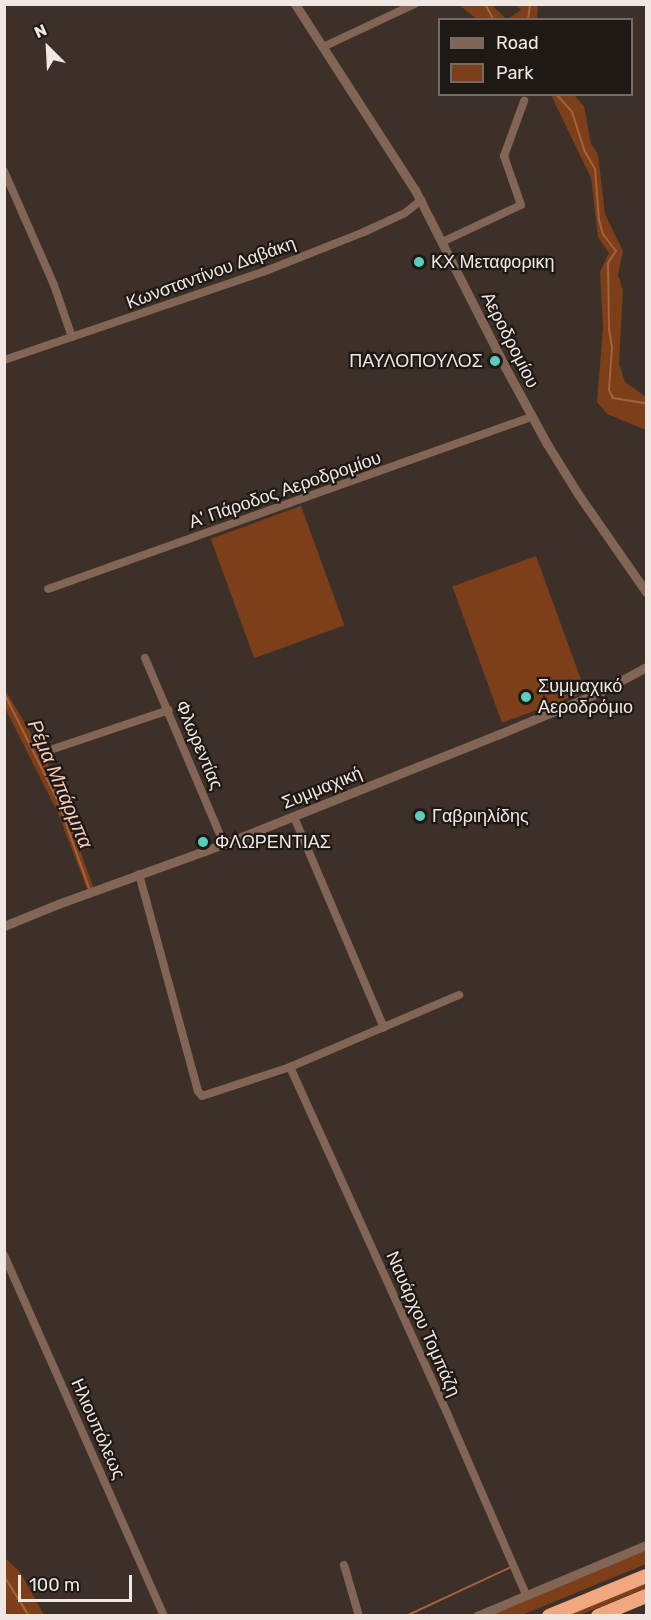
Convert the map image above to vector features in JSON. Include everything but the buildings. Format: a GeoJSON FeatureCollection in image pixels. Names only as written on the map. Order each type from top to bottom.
{"type":"FeatureCollection","features":[{"type":"Feature","properties":{"kind":"highway"},"geometry":{"type":"LineString","coordinates":[[549,1616],[646,1576]]}},
{"type":"Feature","properties":{"kind":"highway"},"geometry":{"type":"LineString","coordinates":[[598,1616],[646,1596]]}},
{"type":"Feature","properties":{"kind":"street","name":"Αεροδρομίου"},"geometry":{"type":"LineString","coordinates":[[295,4],[421,200],[531,417],[578,494],[646,592]]}},
{"type":"Feature","properties":{"kind":"street"},"geometry":{"type":"LineString","coordinates":[[323,47],[415,4]]}},
{"type":"Feature","properties":{"kind":"street"},"geometry":{"type":"LineString","coordinates":[[442,242],[522,205],[504,156],[524,101]]}},
{"type":"Feature","properties":{"kind":"street"},"geometry":{"type":"LineString","coordinates":[[4,171],[54,285],[72,337]]}},
{"type":"Feature","properties":{"kind":"street","name":"Κωνσταντίνου Δαβάκη"},"geometry":{"type":"LineString","coordinates":[[4,360],[263,272],[364,232],[405,213],[421,200]]}},
{"type":"Feature","properties":{"kind":"street","name":"Α' Πάροδος Αεροδρομίου"},"geometry":{"type":"LineString","coordinates":[[48,589],[531,417]]}},
{"type":"Feature","properties":{"kind":"street","name":"Φλωρεντίας"},"geometry":{"type":"LineString","coordinates":[[145,658],[224,844]]}},
{"type":"Feature","properties":{"kind":"street","name":"Συμμαχική"},"geometry":{"type":"LineString","coordinates":[[4,926],[294,817],[598,693],[646,667]]}},
{"type":"Feature","properties":{"kind":"street"},"geometry":{"type":"LineString","coordinates":[[53,749],[169,710]]}},
{"type":"Feature","properties":{"kind":"street"},"geometry":{"type":"LineString","coordinates":[[294,817],[384,1028]]}},
{"type":"Feature","properties":{"kind":"street"},"geometry":{"type":"LineString","coordinates":[[139,874],[198,1091],[202,1096],[290,1067],[459,995]]}},
{"type":"Feature","properties":{"kind":"street","name":"Ναυάρχου Τομπάζη"},"geometry":{"type":"LineString","coordinates":[[290,1067],[444,1406],[526,1595]]}},
{"type":"Feature","properties":{"kind":"street","name":"Ηλιουπόλεως"},"geometry":{"type":"LineString","coordinates":[[4,1255],[164,1616]]}},
{"type":"Feature","properties":{"kind":"street"},"geometry":{"type":"LineString","coordinates":[[477,1616],[646,1545]]}},
{"type":"Feature","properties":{"kind":"street"},"geometry":{"type":"LineString","coordinates":[[344,1565],[359,1616]]}},
{"type":"Feature","properties":{"kind":"green space"},"geometry":{"type":"Polygon","coordinates":[[[459,5],[492,5],[505,18],[476,18],[459,5]]]}},
{"type":"Feature","properties":{"kind":"green space"},"geometry":{"type":"Polygon","coordinates":[[[516,5],[538,5],[537,18],[509,18],[521,10],[516,5]]]}},
{"type":"Feature","properties":{"kind":"green space"},"geometry":{"type":"Polygon","coordinates":[[[551,96],[575,96],[584,106],[591,144],[598,154],[605,214],[623,251],[618,275],[623,290],[619,364],[625,382],[646,397],[646,430],[607,414],[597,402],[603,327],[600,272],[609,253],[598,237],[591,178],[551,96]]]}},
{"type":"Feature","properties":{"kind":"green space"},"geometry":{"type":"Polygon","coordinates":[[[301,506],[344,625],[254,658],[211,539],[301,506]]]}},
{"type":"Feature","properties":{"kind":"green space"},"geometry":{"type":"Polygon","coordinates":[[[536,556],[586,692],[502,723],[452,586],[536,556]]]}},
{"type":"Feature","properties":{"kind":"green space"},"geometry":{"type":"Polygon","coordinates":[[[4,688],[47,760],[94,889],[88,891],[58,813],[5,708],[4,688]]]}},
{"type":"Feature","properties":{"kind":"green space"},"geometry":{"type":"Polygon","coordinates":[[[646,1550],[646,1564],[522,1615],[489,1616],[646,1550]]]}},
{"type":"Feature","properties":{"kind":"green space"},"geometry":{"type":"Polygon","coordinates":[[[4,1557],[20,1572],[44,1615],[5,1615],[4,1557]]]}},
{"type":"Feature","properties":{"kind":"green space"},"geometry":{"type":"Polygon","coordinates":[[[646,1584],[646,1588],[580,1615],[569,1615],[646,1584]]]}},
{"type":"Feature","properties":{"kind":"waterway"},"geometry":{"type":"LineString","coordinates":[[485,4],[493,18]]}},
{"type":"Feature","properties":{"kind":"waterway"},"geometry":{"type":"LineString","coordinates":[[528,18],[530,4]]}},
{"type":"Feature","properties":{"kind":"waterway"},"geometry":{"type":"LineString","coordinates":[[558,96],[572,112],[584,150],[595,169],[599,220],[603,234],[616,251],[608,263],[609,329],[612,347],[609,390],[613,398],[646,403]]}},
{"type":"Feature","properties":{"kind":"waterway","name":"Ρέμα Μπάρμπα"},"geometry":{"type":"LineString","coordinates":[[4,693],[58,801],[89,888]]}},
{"type":"Feature","properties":{"kind":"waterway","name":"Ρέμα Μπάρμπα"},"geometry":{"type":"LineString","coordinates":[[406,1616],[511,1567]]}},
{"type":"Feature","properties":{"kind":"waterway"},"geometry":{"type":"LineString","coordinates":[[4,1576],[29,1616]]}},
{"type":"Feature","properties":{"kind":"place","name":"ΚΧ Μεταφορικη"},"geometry":{"type":"Point","coordinates":[419,262]}},
{"type":"Feature","properties":{"kind":"place","name":"ΠΑΥΛΟΠΟΥΛΟΣ"},"geometry":{"type":"Point","coordinates":[495,361]}},
{"type":"Feature","properties":{"kind":"place","name":"Συμμαχικό Αεροδρόμιο"},"geometry":{"type":"Point","coordinates":[526,697]}},
{"type":"Feature","properties":{"kind":"place","name":"Γαβριηλίδης"},"geometry":{"type":"Point","coordinates":[420,816]}},
{"type":"Feature","properties":{"kind":"place","name":"ΦΛΩΡΕΝΤΙΑΣ"},"geometry":{"type":"Point","coordinates":[203,842]}}]}
